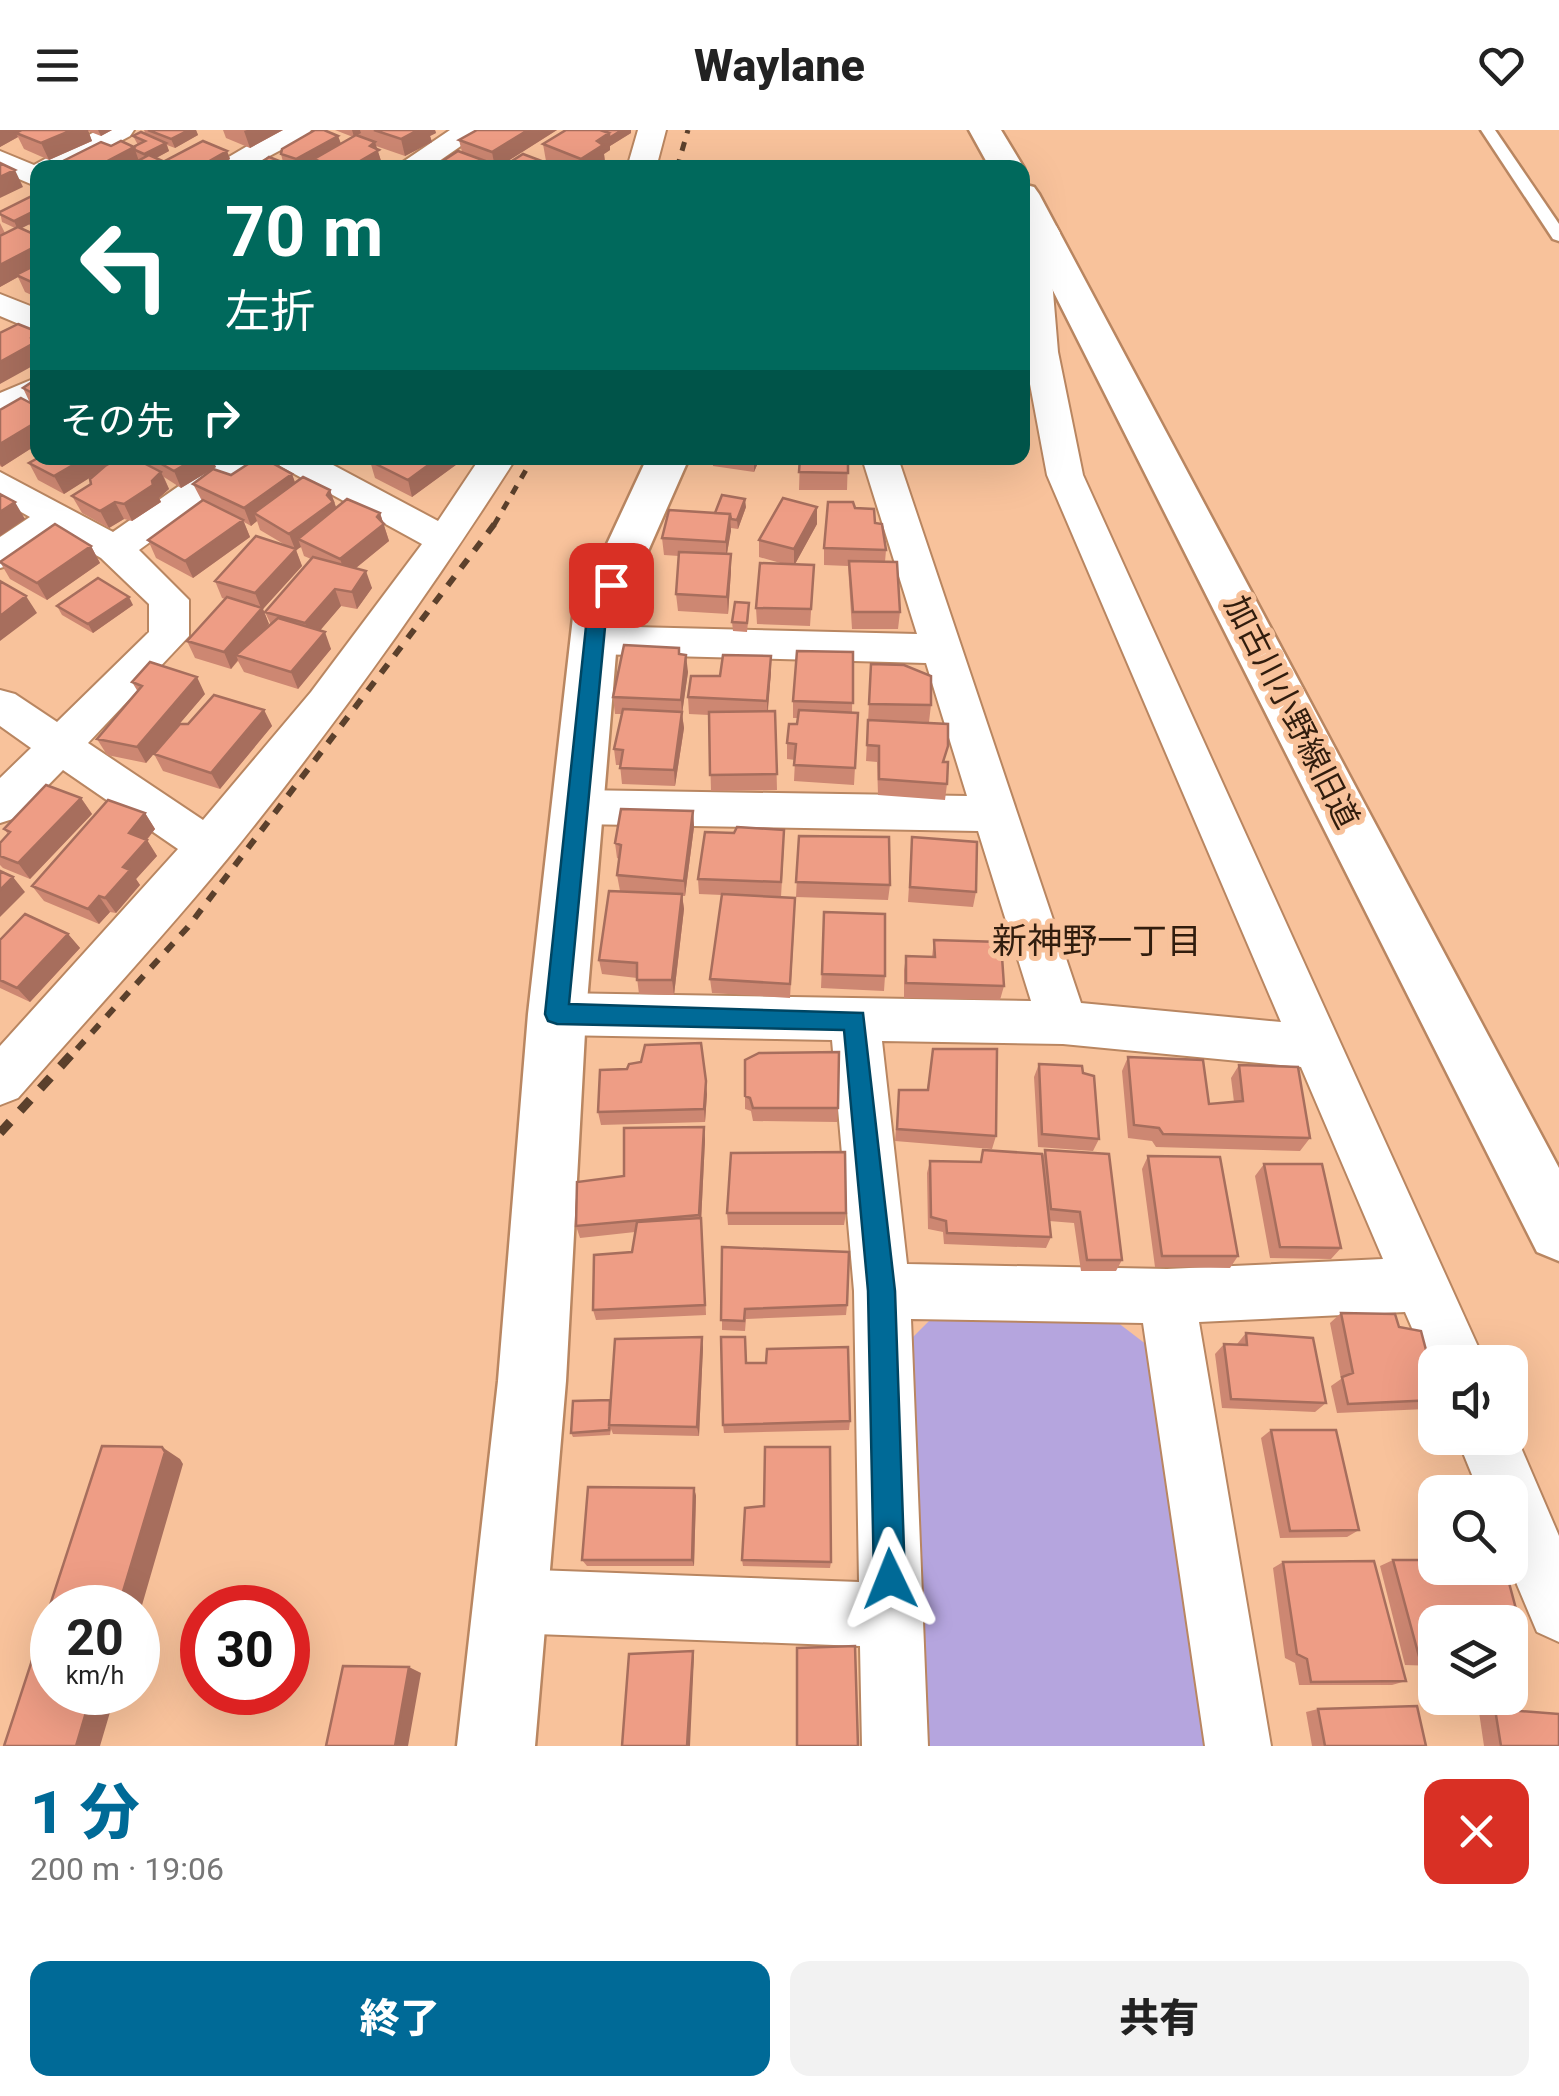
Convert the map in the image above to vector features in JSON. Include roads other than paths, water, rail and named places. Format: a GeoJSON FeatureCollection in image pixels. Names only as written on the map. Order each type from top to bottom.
{"type":"FeatureCollection","features":[{"type":"Feature","properties":{"kind":"street"},"geometry":{"type":"LineString","coordinates":[[63,160],[120,130]]}},
{"type":"Feature","properties":{"kind":"street"},"geometry":{"type":"LineString","coordinates":[[239,160],[297,130]]}},
{"type":"Feature","properties":{"kind":"street"},"geometry":{"type":"LineString","coordinates":[[643,160],[652,130]]}},
{"type":"Feature","properties":{"kind":"street"},"geometry":{"type":"LineString","coordinates":[[985,130],[1002,160]]}},
{"type":"Feature","properties":{"kind":"street"},"geometry":{"type":"LineString","coordinates":[[420,160],[461,132]]}},
{"type":"Feature","properties":{"kind":"street"},"geometry":{"type":"LineString","coordinates":[[0,160],[30,170]]}},
{"type":"Feature","properties":{"kind":"street"},"geometry":{"type":"LineString","coordinates":[[1034,213],[1038,316],[1065,475],[1449,1345]]}},
{"type":"Feature","properties":{"kind":"street","name":"加古川小野線旧道"},"geometry":{"type":"LineString","coordinates":[[1034,213],[1559,1232]]}},
{"type":"Feature","properties":{"kind":"street"},"geometry":{"type":"LineString","coordinates":[[0,304],[30,318]]}},
{"type":"Feature","properties":{"kind":"street"},"geometry":{"type":"LineString","coordinates":[[0,407],[30,391]]}},
{"type":"Feature","properties":{"kind":"street"},"geometry":{"type":"LineString","coordinates":[[114,549],[232,465]]}},
{"type":"Feature","properties":{"kind":"street"},"geometry":{"type":"LineString","coordinates":[[305,465],[446,542]]}},
{"type":"Feature","properties":{"kind":"street"},"geometry":{"type":"LineString","coordinates":[[0,1082],[210,848],[446,542],[494,465]]}},
{"type":"Feature","properties":{"kind":"street"},"geometry":{"type":"LineString","coordinates":[[496,1746],[532,1381],[557,1014],[596,617],[665,465]]}},
{"type":"Feature","properties":{"kind":"street"},"geometry":{"type":"LineString","coordinates":[[882,465],[1063,1023]]}},
{"type":"Feature","properties":{"kind":"street"},"geometry":{"type":"LineString","coordinates":[[0,484],[114,549],[169,600],[169,636],[0,806]]}},
{"type":"Feature","properties":{"kind":"street"},"geometry":{"type":"LineString","coordinates":[[0,554],[56,516]]}},
{"type":"Feature","properties":{"kind":"street"},"geometry":{"type":"LineString","coordinates":[[594,640],[942,649]]}},
{"type":"Feature","properties":{"kind":"street"},"geometry":{"type":"LineString","coordinates":[[0,704],[210,848]]}},
{"type":"Feature","properties":{"kind":"street"},"geometry":{"type":"LineString","coordinates":[[577,807],[995,814]]}},
{"type":"Feature","properties":{"kind":"street"},"geometry":{"type":"LineString","coordinates":[[557,1014],[1063,1023],[1318,1048]]}},
{"type":"Feature","properties":{"kind":"street"},"geometry":{"type":"LineString","coordinates":[[855,1020],[882,1291],[896,1746]]}},
{"type":"Feature","properties":{"kind":"street"},"geometry":{"type":"LineString","coordinates":[[882,1291],[1168,1296],[1424,1284]]}},
{"type":"Feature","properties":{"kind":"street"},"geometry":{"type":"LineString","coordinates":[[1168,1296],[1238,1746]]}},
{"type":"Feature","properties":{"kind":"street"},"geometry":{"type":"LineString","coordinates":[[1528,1537],[1559,1610]]}},
{"type":"Feature","properties":{"kind":"street"},"geometry":{"type":"LineString","coordinates":[[509,1601],[890,1615]]}},
{"type":"Feature","properties":{"kind":"lane"},"geometry":{"type":"LineString","coordinates":[[1488,130],[1559,236]]}},
{"type":"Feature","properties":{"kind":"railway"},"geometry":{"type":"LineString","coordinates":[[679,160],[688,130]]}},
{"type":"Feature","properties":{"kind":"railway"},"geometry":{"type":"LineString","coordinates":[[495,523],[529,465]]}},
{"type":"Feature","properties":{"kind":"railway"},"geometry":{"type":"LineString","coordinates":[[77,1049],[188,927],[495,523]]}},
{"type":"Feature","properties":{"kind":"railway"},"geometry":{"type":"LineString","coordinates":[[0,1133],[79,1046]]}},
{"type":"Feature","properties":{"kind":"district","name":"新神野一丁目"},"geometry":{"type":"Point","coordinates":[1097,941]}}]}
